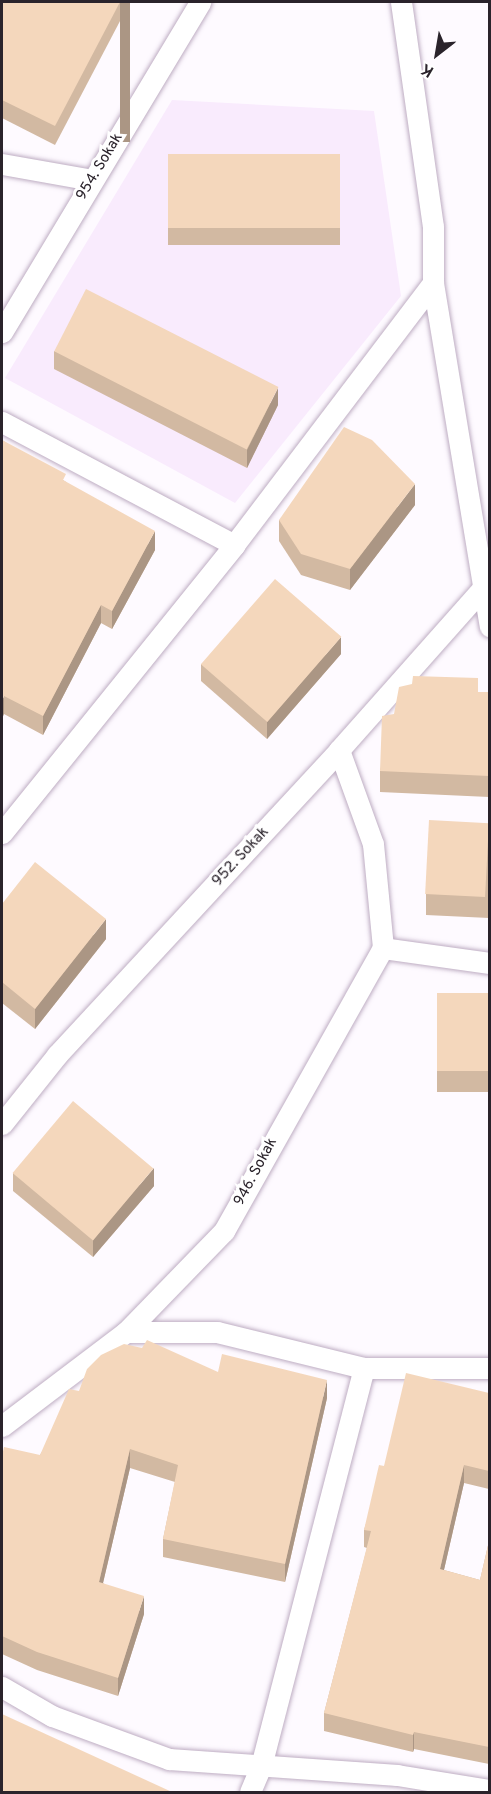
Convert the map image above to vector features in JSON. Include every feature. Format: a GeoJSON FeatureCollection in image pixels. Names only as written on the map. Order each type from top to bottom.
{"type":"FeatureCollection","features":[{"type":"Feature","properties":{"kind":"street","name":"954. Sokak"},"geometry":{"type":"LineString","coordinates":[[2,332],[200,2]]}},
{"type":"Feature","properties":{"kind":"street"},"geometry":{"type":"LineString","coordinates":[[401,2],[433,226],[433,283],[481,590],[489,626]]}},
{"type":"Feature","properties":{"kind":"street"},"geometry":{"type":"LineString","coordinates":[[2,164],[92,180]]}},
{"type":"Feature","properties":{"kind":"street"},"geometry":{"type":"LineString","coordinates":[[2,833],[234,545],[433,283]]}},
{"type":"Feature","properties":{"kind":"street"},"geometry":{"type":"LineString","coordinates":[[2,422],[234,545]]}},
{"type":"Feature","properties":{"kind":"street","name":"952. Sokak"},"geometry":{"type":"LineString","coordinates":[[2,1124],[57,1055],[339,750],[481,590]]}},
{"type":"Feature","properties":{"kind":"street"},"geometry":{"type":"LineString","coordinates":[[339,750],[373,844],[382,948],[489,963]]}},
{"type":"Feature","properties":{"kind":"street","name":"946. Sokak"},"geometry":{"type":"LineString","coordinates":[[2,1426],[126,1332],[224,1231],[382,948]]}},
{"type":"Feature","properties":{"kind":"street"},"geometry":{"type":"LineString","coordinates":[[126,1332],[217,1332],[364,1368],[489,1368]]}},
{"type":"Feature","properties":{"kind":"street"},"geometry":{"type":"LineString","coordinates":[[250,1792],[261,1766],[364,1368]]}},
{"type":"Feature","properties":{"kind":"street"},"geometry":{"type":"LineString","coordinates":[[2,1688],[52,1716],[170,1759],[397,1775],[489,1790]]}},
{"type":"Feature","properties":{"kind":"shaded area"},"geometry":{"type":"Polygon","coordinates":[[[172,100],[374,111],[401,296],[235,503],[5,378],[172,100]]]}},
{"type":"Feature","properties":{"kind":"building"},"geometry":{"type":"Polygon","coordinates":[[[2,2],[120,2],[55,126],[2,100],[2,2]]]}},
{"type":"Feature","properties":{"kind":"building"},"geometry":{"type":"Polygon","coordinates":[[[168,154],[340,154],[340,228],[168,228],[168,154]]]}},
{"type":"Feature","properties":{"kind":"building"},"geometry":{"type":"Polygon","coordinates":[[[86,289],[278,387],[247,449],[54,351],[86,289]]]}},
{"type":"Feature","properties":{"kind":"building"},"geometry":{"type":"Polygon","coordinates":[[[344,427],[372,440],[415,484],[350,569],[301,554],[279,520],[344,427]]]}},
{"type":"Feature","properties":{"kind":"building"},"geometry":{"type":"Polygon","coordinates":[[[2,440],[66,474],[63,480],[155,531],[112,611],[101,605],[43,716],[4,696],[2,701],[2,440]]]}},
{"type":"Feature","properties":{"kind":"building"},"geometry":{"type":"Polygon","coordinates":[[[275,579],[341,637],[267,722],[201,664],[275,579]]]}},
{"type":"Feature","properties":{"kind":"building"},"geometry":{"type":"Polygon","coordinates":[[[413,676],[478,678],[478,692],[488,692],[489,699],[489,776],[380,771],[382,716],[394,714],[399,687],[412,684],[413,676]]]}},
{"type":"Feature","properties":{"kind":"building"},"geometry":{"type":"Polygon","coordinates":[[[429,820],[489,823],[485,897],[425,894],[429,820]]]}},
{"type":"Feature","properties":{"kind":"building"},"geometry":{"type":"Polygon","coordinates":[[[35,862],[106,919],[35,1009],[2,982],[2,904],[35,862]]]}},
{"type":"Feature","properties":{"kind":"building"},"geometry":{"type":"Polygon","coordinates":[[[437,993],[489,993],[489,1071],[437,1071],[437,993]]]}},
{"type":"Feature","properties":{"kind":"building"},"geometry":{"type":"Polygon","coordinates":[[[73,1101],[153,1168],[93,1241],[13,1173],[73,1101]]]}},
{"type":"Feature","properties":{"kind":"building"},"geometry":{"type":"Polygon","coordinates":[[[147,1340],[218,1372],[222,1354],[327,1380],[285,1564],[163,1539],[178,1465],[130,1449],[99,1582],[144,1596],[118,1678],[37,1652],[2,1636],[2,1456],[4,1447],[40,1455],[69,1389],[79,1391],[87,1369],[101,1355],[124,1344],[142,1348],[147,1340]]]}},
{"type":"Feature","properties":{"kind":"building"},"geometry":{"type":"Polygon","coordinates":[[[406,1373],[489,1393],[489,1471],[464,1465],[440,1569],[480,1580],[489,1541],[489,1747],[414,1732],[413,1735],[324,1713],[371,1531],[364,1530],[379,1465],[384,1466],[406,1373]]]}},
{"type":"Feature","properties":{"kind":"building"},"geometry":{"type":"Polygon","coordinates":[[[2,1714],[172,1792],[2,1792],[2,1714]]]}}]}
